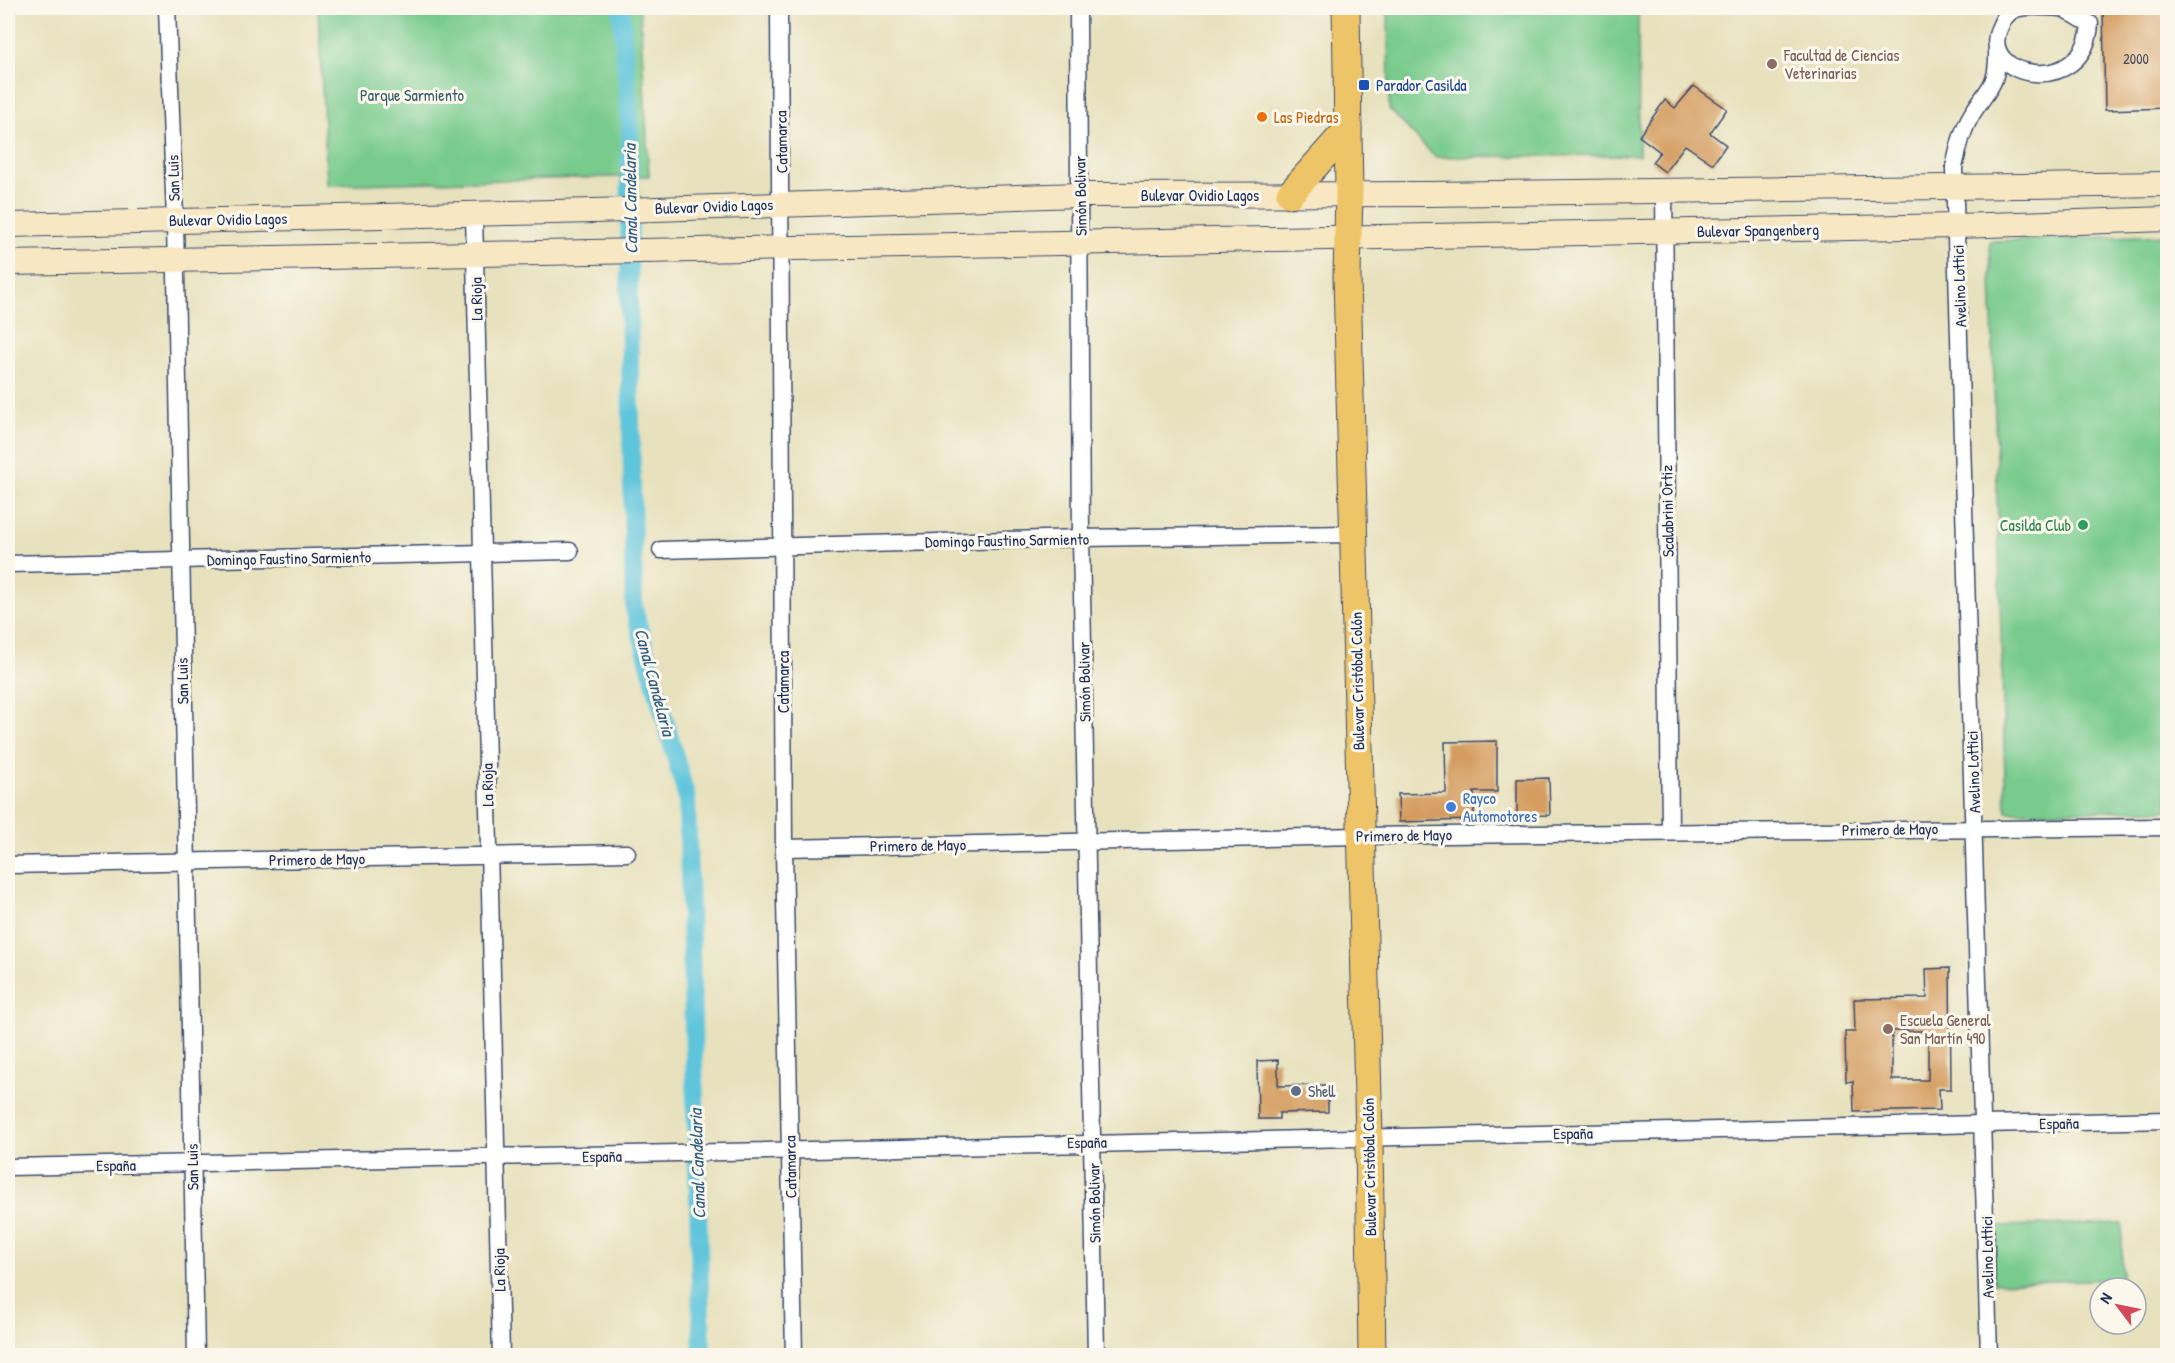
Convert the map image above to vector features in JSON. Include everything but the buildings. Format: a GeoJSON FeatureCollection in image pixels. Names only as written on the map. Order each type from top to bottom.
{"type":"FeatureCollection","features":[{"type":"Feature","properties":{"kind":"highway","name":"Bulevar Cristóbal Colón"},"geometry":{"type":"LineString","coordinates":[[1346,8],[1349,192],[1347,277],[1369,1137],[1372,1356]]}},
{"type":"Feature","properties":{"kind":"highway"},"geometry":{"type":"LineString","coordinates":[[1290,194],[1348,129]]}},
{"type":"Feature","properties":{"kind":"main road"},"geometry":{"type":"LineString","coordinates":[[1349,192],[1664,191],[2168,184]]}},
{"type":"Feature","properties":{"kind":"main road","name":"Bulevar Ovidio Lagos"},"geometry":{"type":"LineString","coordinates":[[8,225],[594,211],[1080,195],[1349,192]]}},
{"type":"Feature","properties":{"kind":"main road","name":"Bulevar Spangenberg"},"geometry":{"type":"LineString","coordinates":[[1349,237],[1957,226],[2168,219]]}},
{"type":"Feature","properties":{"kind":"main road"},"geometry":{"type":"LineString","coordinates":[[8,263],[1349,237]]}},
{"type":"Feature","properties":{"kind":"street","name":"San Luis"},"geometry":{"type":"LineString","coordinates":[[167,8],[175,220],[179,560],[196,1356]]}},
{"type":"Feature","properties":{"kind":"street","name":"Catamarca"},"geometry":{"type":"LineString","coordinates":[[779,8],[784,848],[794,1356]]}},
{"type":"Feature","properties":{"kind":"street","name":"Simón Bolivar"},"geometry":{"type":"LineString","coordinates":[[1078,8],[1081,538],[1096,1356]]}},
{"type":"Feature","properties":{"kind":"street"},"geometry":{"type":"LineString","coordinates":[[1993,88],[1998,69],[1997,8]]}},
{"type":"Feature","properties":{"kind":"street"},"geometry":{"type":"LineString","coordinates":[[2063,8],[2090,16],[2089,40],[2078,60],[2061,70],[2039,75],[2026,74],[2009,64],[1997,41],[2004,17],[2017,9],[2063,8]]}},
{"type":"Feature","properties":{"kind":"street"},"geometry":{"type":"LineString","coordinates":[[1993,88],[2026,74]]}},
{"type":"Feature","properties":{"kind":"street","name":"Avelino Lottici"},"geometry":{"type":"LineString","coordinates":[[1989,1356],[1984,1124],[1954,168],[1959,141],[1972,114],[1993,88]]}},
{"type":"Feature","properties":{"kind":"street","name":"Scalabrini Ortiz"},"geometry":{"type":"LineString","coordinates":[[1664,191],[1671,832]]}},
{"type":"Feature","properties":{"kind":"street","name":"La Rioja"},"geometry":{"type":"LineString","coordinates":[[474,214],[501,1356]]}},
{"type":"Feature","properties":{"kind":"street","name":"Domingo Faustino Sarmiento"},"geometry":{"type":"LineString","coordinates":[[661,550],[1081,538],[1354,534]]}},
{"type":"Feature","properties":{"kind":"street","name":"Domingo Faustino Sarmiento"},"geometry":{"type":"LineString","coordinates":[[8,564],[570,552]]}},
{"type":"Feature","properties":{"kind":"street","name":"Primero de Mayo"},"geometry":{"type":"LineString","coordinates":[[784,848],[1360,836],[2168,827]]}},
{"type":"Feature","properties":{"kind":"street","name":"Primero de Mayo"},"geometry":{"type":"LineString","coordinates":[[8,865],[627,853]]}},
{"type":"Feature","properties":{"kind":"street","name":"España"},"geometry":{"type":"LineString","coordinates":[[8,1167],[649,1156],[1093,1142],[2168,1120]]}},
{"type":"Feature","properties":{"kind":"green space","name":"Parque Sarmiento"},"geometry":{"type":"Polygon","coordinates":[[[318,8],[640,8],[649,176],[327,185],[318,8]]]}},
{"type":"Feature","properties":{"kind":"green space"},"geometry":{"type":"Polygon","coordinates":[[[1388,8],[1638,8],[1639,155],[1435,157],[1389,109],[1388,8]]]}},
{"type":"Feature","properties":{"kind":"green space","name":"Casilda Club"},"geometry":{"type":"Polygon","coordinates":[[[2167,235],[2167,810],[2006,812],[1990,241],[2167,235]]]}},
{"type":"Feature","properties":{"kind":"green space"},"geometry":{"type":"Polygon","coordinates":[[[2122,1223],[2122,1276],[2088,1276],[2088,1280],[1994,1283],[1992,1226],[2122,1223]]]}},
{"type":"Feature","properties":{"kind":"waterway","name":"Canal Candelaria"},"geometry":{"type":"LineString","coordinates":[[621,8],[630,126],[629,294],[634,609],[687,799],[702,1356]]}},
{"type":"Feature","properties":{"kind":"place","name":"Facultad de Ciencias Veterinarias"},"geometry":{"type":"Point","coordinates":[1772,64]}},
{"type":"Feature","properties":{"kind":"place","name":"Parador Casilda"},"geometry":{"type":"Point","coordinates":[1364,85]}},
{"type":"Feature","properties":{"kind":"place","name":"Las Piedras"},"geometry":{"type":"Point","coordinates":[1262,117]}},
{"type":"Feature","properties":{"kind":"place","name":"Casilda Club"},"geometry":{"type":"Point","coordinates":[2083,525]}},
{"type":"Feature","properties":{"kind":"place","name":"Rayco Automotores"},"geometry":{"type":"Point","coordinates":[1451,807]}},
{"type":"Feature","properties":{"kind":"place","name":"Escuela General San Martín 490"},"geometry":{"type":"Point","coordinates":[1888,1029]}},
{"type":"Feature","properties":{"kind":"place","name":"Shell"},"geometry":{"type":"Point","coordinates":[1296,1091]}}]}
